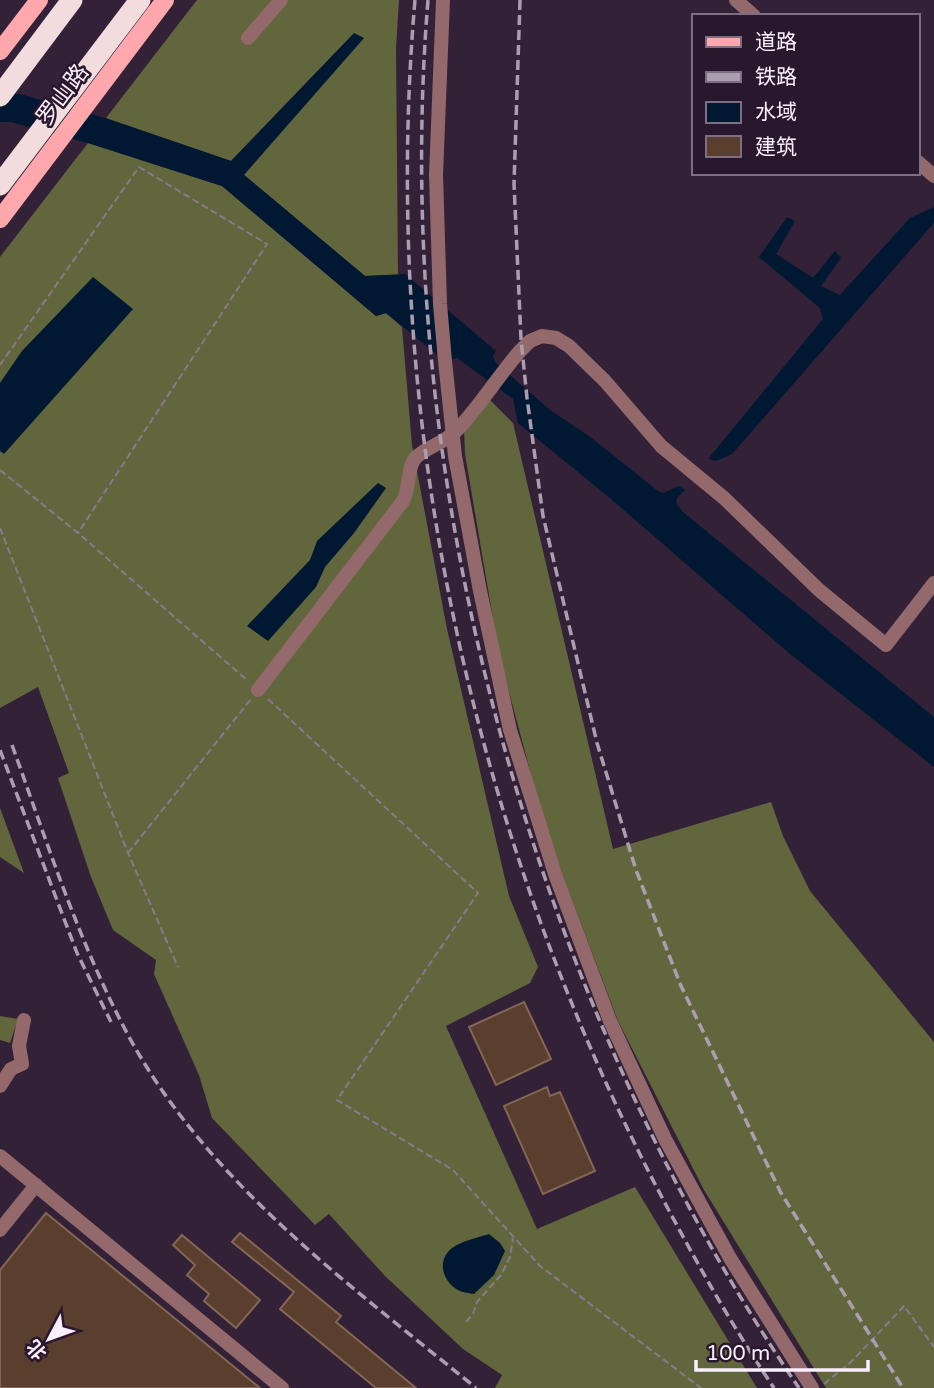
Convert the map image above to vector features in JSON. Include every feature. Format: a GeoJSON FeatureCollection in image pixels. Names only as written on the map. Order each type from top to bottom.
{"type":"FeatureCollection","features":[{"type":"Feature","properties":{"kind":"highway"},"geometry":{"type":"LineString","coordinates":[[6,89],[72,0]]}},
{"type":"Feature","properties":{"kind":"highway"},"geometry":{"type":"LineString","coordinates":[[0,185],[47,140],[82,94],[140,0]]}},
{"type":"Feature","properties":{"kind":"main road"},"geometry":{"type":"LineString","coordinates":[[0,51],[39,0]]}},
{"type":"Feature","properties":{"kind":"main road","name":"罗山路"},"geometry":{"type":"LineString","coordinates":[[82,94],[165,0]]}},
{"type":"Feature","properties":{"kind":"main road"},"geometry":{"type":"LineString","coordinates":[[0,34],[22,22]]}},
{"type":"Feature","properties":{"kind":"main road","name":"罗山路"},"geometry":{"type":"LineString","coordinates":[[0,219],[47,140]]}},
{"type":"Feature","properties":{"kind":"street"},"geometry":{"type":"LineString","coordinates":[[248,38],[281,0]]}},
{"type":"Feature","properties":{"kind":"street"},"geometry":{"type":"LineString","coordinates":[[443,0],[436,175],[440,303],[445,361],[453,435],[480,590],[510,730],[555,874],[605,1009],[672,1151],[730,1258],[811,1388]]}},
{"type":"Feature","properties":{"kind":"street"},"geometry":{"type":"LineString","coordinates":[[736,0],[752,14]]}},
{"type":"Feature","properties":{"kind":"street"},"geometry":{"type":"LineString","coordinates":[[920,164],[934,176]]}},
{"type":"Feature","properties":{"kind":"street"},"geometry":{"type":"LineString","coordinates":[[258,690],[403,502],[413,460],[453,435],[520,351],[536,338],[549,336],[563,342],[605,381],[649,435],[724,498],[819,590],[886,645],[934,583]]}},
{"type":"Feature","properties":{"kind":"street"},"geometry":{"type":"LineString","coordinates":[[0,1086],[11,1069],[22,1064],[19,1045],[24,1020]]}},
{"type":"Feature","properties":{"kind":"street"},"geometry":{"type":"LineString","coordinates":[[0,1156],[282,1388]]}},
{"type":"Feature","properties":{"kind":"street"},"geometry":{"type":"LineString","coordinates":[[0,1230],[36,1185]]}},
{"type":"Feature","properties":{"kind":"path"},"geometry":{"type":"LineString","coordinates":[[0,365],[139,167],[267,244],[78,533]]}},
{"type":"Feature","properties":{"kind":"path"},"geometry":{"type":"LineString","coordinates":[[0,470],[78,533],[258,690],[478,893],[337,1100],[453,1170],[540,1266],[701,1388]]}},
{"type":"Feature","properties":{"kind":"path"},"geometry":{"type":"LineString","coordinates":[[0,528],[128,853],[178,967]]}},
{"type":"Feature","properties":{"kind":"path"},"geometry":{"type":"LineString","coordinates":[[128,853],[258,690]]}},
{"type":"Feature","properties":{"kind":"path"},"geometry":{"type":"LineString","coordinates":[[466,1322],[473,1314],[477,1302],[500,1275],[510,1258],[514,1237]]}},
{"type":"Feature","properties":{"kind":"path"},"geometry":{"type":"LineString","coordinates":[[817,1388],[852,1361],[904,1306],[934,1347]]}},
{"type":"Feature","properties":{"kind":"green space"},"geometry":{"type":"Polygon","coordinates":[[[197,0],[399,0],[396,48],[398,275],[365,276],[243,174],[363,38],[354,34],[231,161],[106,118],[197,0]]]}},
{"type":"Feature","properties":{"kind":"green space"},"geometry":{"type":"Polygon","coordinates":[[[88,143],[222,186],[376,316],[386,313],[402,327],[412,445],[447,629],[509,896],[538,967],[530,983],[446,1026],[537,1229],[635,1187],[757,1388],[495,1388],[502,1375],[463,1349],[385,1276],[329,1214],[315,1225],[212,1118],[199,1075],[154,974],[156,960],[113,930],[91,877],[58,778],[69,773],[38,687],[0,708],[0,257],[88,143]]]}},
{"type":"Feature","properties":{"kind":"green space"},"geometry":{"type":"Polygon","coordinates":[[[489,399],[513,423],[613,849],[771,802],[783,836],[810,891],[934,1042],[934,1388],[826,1388],[704,1190],[618,1021],[546,831],[499,654],[465,454],[464,430],[489,399]]]}},
{"type":"Feature","properties":{"kind":"green space"},"geometry":{"type":"Polygon","coordinates":[[[0,808],[24,873],[0,857],[0,808]]]}},
{"type":"Feature","properties":{"kind":"green space"},"geometry":{"type":"Polygon","coordinates":[[[0,1016],[18,1019],[10,1043],[0,1040],[0,1016]]]}},
{"type":"Feature","properties":{"kind":"water"},"geometry":{"type":"Polygon","coordinates":[[[354,33],[364,38],[244,175],[365,276],[405,274],[496,351],[493,356],[496,363],[550,410],[589,436],[658,491],[663,493],[679,486],[685,490],[676,503],[683,512],[934,717],[934,767],[790,654],[611,499],[518,423],[513,399],[457,358],[445,361],[386,313],[376,316],[222,186],[88,143],[11,122],[0,122],[0,95],[20,94],[102,117],[231,161],[354,33]]]}},
{"type":"Feature","properties":{"kind":"water"},"geometry":{"type":"Polygon","coordinates":[[[934,207],[934,223],[732,454],[716,461],[708,459],[823,319],[820,308],[759,257],[787,217],[795,221],[776,254],[813,278],[835,251],[841,258],[821,286],[840,295],[910,218],[934,207]]]}},
{"type":"Feature","properties":{"kind":"water"},"geometry":{"type":"Polygon","coordinates":[[[93,277],[133,309],[4,454],[0,451],[0,383],[22,351],[93,277]]]}},
{"type":"Feature","properties":{"kind":"water"},"geometry":{"type":"Polygon","coordinates":[[[378,483],[386,488],[354,533],[325,567],[316,587],[268,641],[247,626],[310,560],[317,541],[378,483]]]}},
{"type":"Feature","properties":{"kind":"water"},"geometry":{"type":"Polygon","coordinates":[[[489,1234],[505,1251],[494,1275],[474,1294],[453,1287],[443,1268],[448,1252],[467,1241],[489,1234]]]}},
{"type":"Feature","properties":{"kind":"building"},"geometry":{"type":"Polygon","coordinates":[[[524,1002],[551,1059],[496,1085],[469,1027],[524,1002]]]}},
{"type":"Feature","properties":{"kind":"building"},"geometry":{"type":"Polygon","coordinates":[[[547,1087],[550,1096],[560,1092],[595,1171],[543,1194],[504,1106],[547,1087]]]}},
{"type":"Feature","properties":{"kind":"building"},"geometry":{"type":"Polygon","coordinates":[[[46,1213],[260,1388],[0,1388],[0,1270],[46,1213]]]}},
{"type":"Feature","properties":{"kind":"building"},"geometry":{"type":"Polygon","coordinates":[[[240,1233],[341,1316],[336,1322],[416,1388],[376,1388],[280,1309],[294,1292],[232,1242],[240,1233]]]}},
{"type":"Feature","properties":{"kind":"building"},"geometry":{"type":"Polygon","coordinates":[[[182,1235],[260,1300],[236,1328],[204,1301],[209,1294],[187,1275],[195,1265],[173,1245],[182,1235]]]}},
{"type":"Feature","properties":{"kind":"railway"},"geometry":{"type":"LineString","coordinates":[[415,0],[407,156],[412,311],[427,467],[454,620],[492,772],[540,921],[598,1065],[678,1228],[731,1321],[774,1388]]}},
{"type":"Feature","properties":{"kind":"railway"},"geometry":{"type":"LineString","coordinates":[[428,0],[422,180],[432,362],[457,544],[498,725],[553,901],[622,1072],[704,1235],[799,1388]]}},
{"type":"Feature","properties":{"kind":"railway"},"geometry":{"type":"LineString","coordinates":[[520,0],[514,184],[521,339],[527,398],[543,516],[597,743],[636,870],[681,986],[781,1193],[903,1388]]}},
{"type":"Feature","properties":{"kind":"railway"},"geometry":{"type":"LineString","coordinates":[[12,745],[94,965],[128,1035],[161,1088],[198,1138],[284,1228],[331,1270],[476,1388]]}},
{"type":"Feature","properties":{"kind":"railway"},"geometry":{"type":"LineString","coordinates":[[0,750],[77,953],[111,1022]]}}]}
